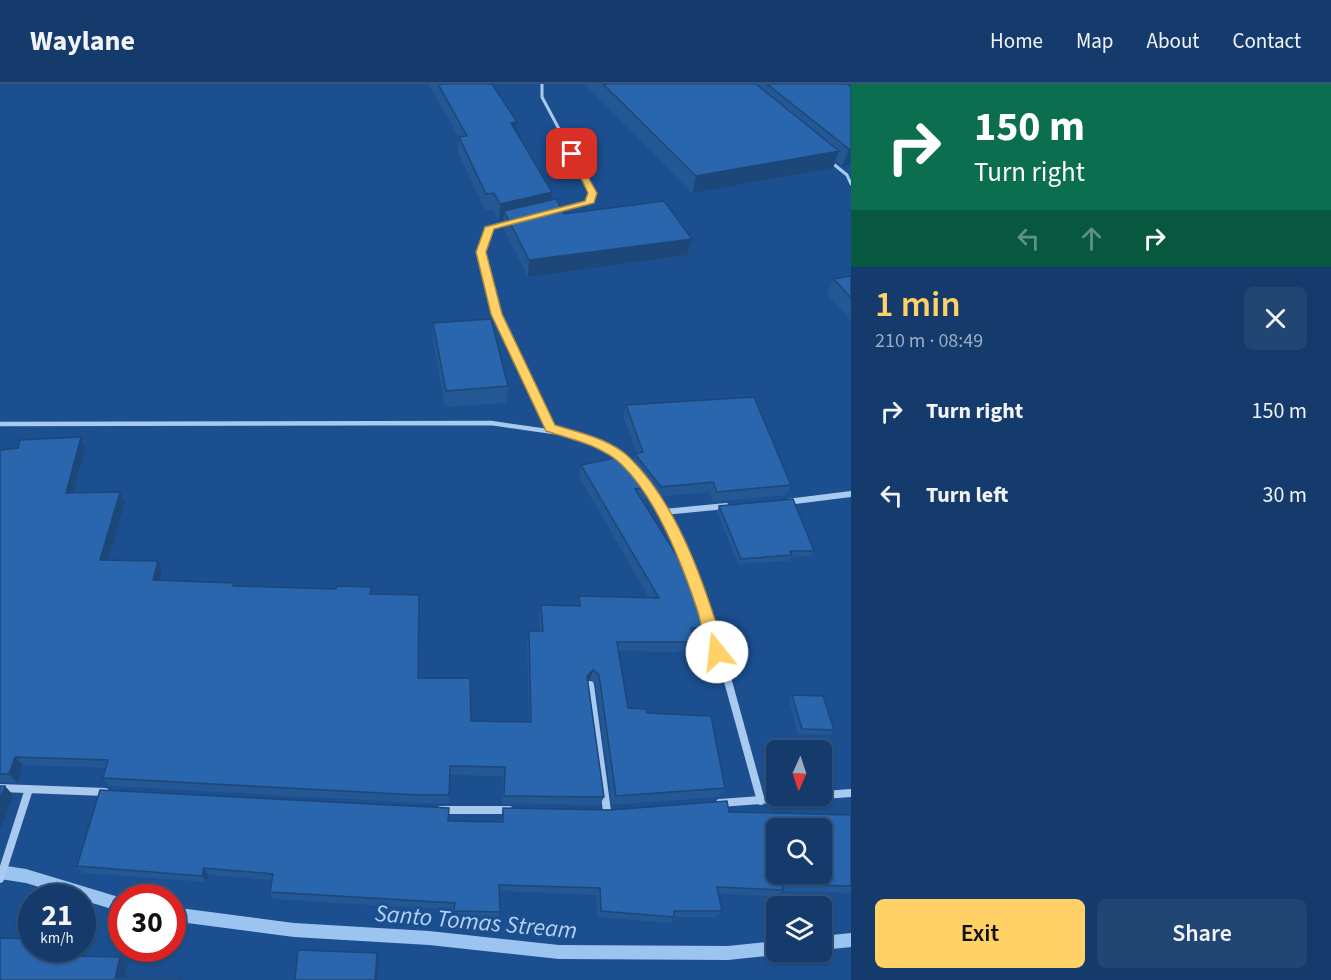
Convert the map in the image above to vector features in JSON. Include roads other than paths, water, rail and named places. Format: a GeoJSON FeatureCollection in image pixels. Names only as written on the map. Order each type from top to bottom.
{"type":"FeatureCollection","features":[{"type":"Feature","properties":{"kind":"street"},"geometry":{"type":"LineString","coordinates":[[0,423],[491,423],[550,428],[601,445],[626,461],[632,470]]}},
{"type":"Feature","properties":{"kind":"street"},"geometry":{"type":"LineString","coordinates":[[638,478],[664,512],[705,609],[761,801]]}},
{"type":"Feature","properties":{"kind":"street"},"geometry":{"type":"LineString","coordinates":[[782,502],[851,494]]}},
{"type":"Feature","properties":{"kind":"street"},"geometry":{"type":"LineString","coordinates":[[664,512],[736,506]]}},
{"type":"Feature","properties":{"kind":"street"},"geometry":{"type":"LineString","coordinates":[[590,685],[607,811]]}},
{"type":"Feature","properties":{"kind":"street"},"geometry":{"type":"LineString","coordinates":[[0,788],[112,793]]}},
{"type":"Feature","properties":{"kind":"street"},"geometry":{"type":"LineString","coordinates":[[0,879],[29,789]]}},
{"type":"Feature","properties":{"kind":"street"},"geometry":{"type":"LineString","coordinates":[[714,804],[851,793]]}},
{"type":"Feature","properties":{"kind":"street"},"geometry":{"type":"LineString","coordinates":[[430,810],[524,810]]}},
{"type":"Feature","properties":{"kind":"street"},"geometry":{"type":"LineString","coordinates":[[595,811],[619,810]]}},
{"type":"Feature","properties":{"kind":"lane"},"geometry":{"type":"LineString","coordinates":[[542,84],[542,97],[593,193],[590,203],[556,211]]}},
{"type":"Feature","properties":{"kind":"lane"},"geometry":{"type":"LineString","coordinates":[[829,160],[847,175],[851,184]]}},
{"type":"Feature","properties":{"kind":"lane"},"geometry":{"type":"LineString","coordinates":[[515,220],[490,227],[481,252],[497,314],[550,428]]}},
{"type":"Feature","properties":{"kind":"waterway","name":"Santo Tomas Stream"},"geometry":{"type":"LineString","coordinates":[[0,872],[26,876],[108,901]]}},
{"type":"Feature","properties":{"kind":"waterway","name":"Santo Tomas Stream"},"geometry":{"type":"LineString","coordinates":[[186,916],[294,930],[429,938],[559,952],[728,953],[766,949]]}},
{"type":"Feature","properties":{"kind":"waterway","name":"Santo Tomas Stream"},"geometry":{"type":"LineString","coordinates":[[832,942],[851,940]]}}]}
